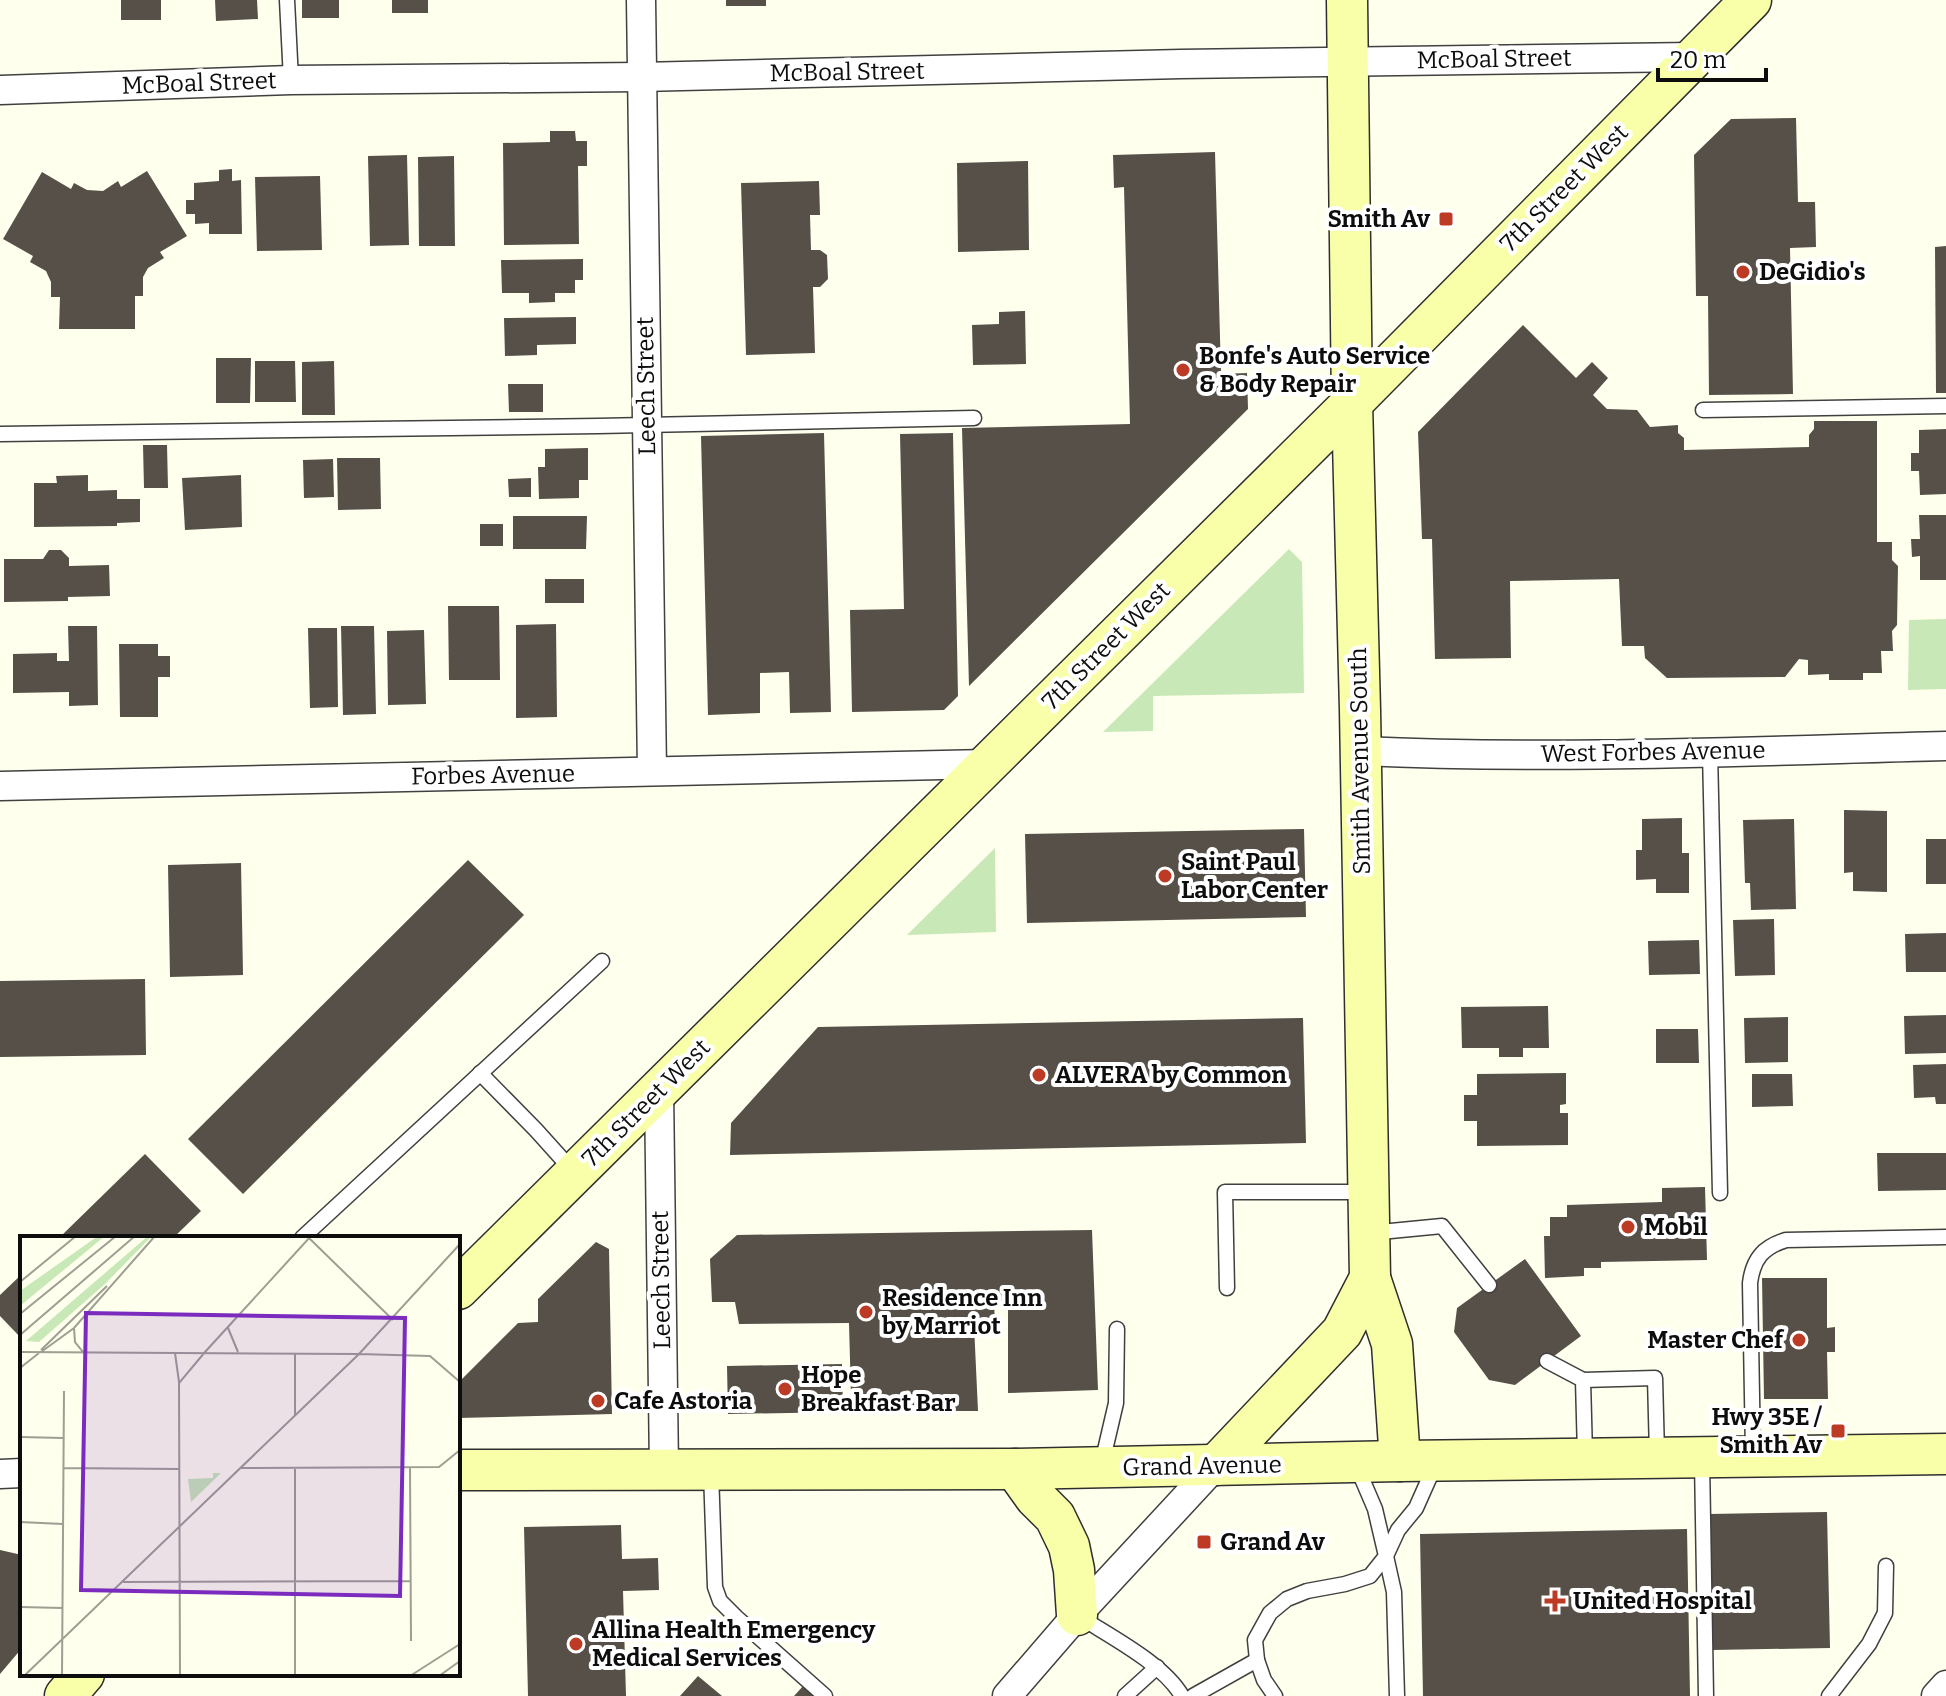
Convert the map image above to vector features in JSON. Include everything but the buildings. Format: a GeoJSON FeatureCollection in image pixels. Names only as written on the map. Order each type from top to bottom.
{"type":"FeatureCollection","features":[{"type":"Feature","properties":{"kind":"main road","name":"Smith Avenue South"},"geometry":{"type":"LineString","coordinates":[[1216,1465],[1342,1332],[1370,1278],[1347,0]]}},
{"type":"Feature","properties":{"kind":"main road","name":"7th Street West"},"geometry":{"type":"LineString","coordinates":[[460,1287],[1352,403],[1751,0]]}},
{"type":"Feature","properties":{"kind":"main road"},"geometry":{"type":"LineString","coordinates":[[1370,1278],[1392,1344],[1418,1461]]}},
{"type":"Feature","properties":{"kind":"main road","name":"Grand Avenue"},"geometry":{"type":"LineString","coordinates":[[460,1470],[1015,1469],[1946,1454]]}},
{"type":"Feature","properties":{"kind":"main road"},"geometry":{"type":"LineString","coordinates":[[1015,1469],[1035,1497],[1055,1517],[1069,1546],[1077,1615]]}},
{"type":"Feature","properties":{"kind":"street","name":"Leech Street"},"geometry":{"type":"LineString","coordinates":[[641,0],[652,771]]}},
{"type":"Feature","properties":{"kind":"street","name":"McBoal Street"},"geometry":{"type":"LineString","coordinates":[[0,90],[291,80],[641,77],[1349,61],[1693,57]]}},
{"type":"Feature","properties":{"kind":"street","name":"West Forbes Avenue"},"geometry":{"type":"LineString","coordinates":[[1361,751],[1563,754],[1946,746]]}},
{"type":"Feature","properties":{"kind":"street","name":"Forbes Avenue"},"geometry":{"type":"LineString","coordinates":[[0,786],[987,764]]}},
{"type":"Feature","properties":{"kind":"street","name":"Leech Street"},"geometry":{"type":"LineString","coordinates":[[659,1090],[664,1470]]}},
{"type":"Feature","properties":{"kind":"street"},"geometry":{"type":"LineString","coordinates":[[1007,1696],[1077,1615],[1216,1465]]}},
{"type":"Feature","properties":{"kind":"street"},"geometry":{"type":"LineString","coordinates":[[0,1474],[20,1473]]}},
{"type":"Feature","properties":{"kind":"street"},"geometry":{"type":"LineString","coordinates":[[1936,1696],[1946,1685]]}},
{"type":"Feature","properties":{"kind":"lane"},"geometry":{"type":"LineString","coordinates":[[287,0],[291,80]]}},
{"type":"Feature","properties":{"kind":"lane"},"geometry":{"type":"LineString","coordinates":[[1703,410],[1946,406]]}},
{"type":"Feature","properties":{"kind":"lane"},"geometry":{"type":"LineString","coordinates":[[0,434],[974,418]]}},
{"type":"Feature","properties":{"kind":"lane"},"geometry":{"type":"LineString","coordinates":[[1710,752],[1720,1193]]}},
{"type":"Feature","properties":{"kind":"lane"},"geometry":{"type":"LineString","coordinates":[[304,1236],[602,961]]}},
{"type":"Feature","properties":{"kind":"lane"},"geometry":{"type":"LineString","coordinates":[[480,1073],[574,1174]]}},
{"type":"Feature","properties":{"kind":"lane"},"geometry":{"type":"LineString","coordinates":[[1227,1288],[1225,1192],[1369,1192]]}},
{"type":"Feature","properties":{"kind":"lane"},"geometry":{"type":"LineString","coordinates":[[1369,1233],[1442,1226],[1489,1285]]}},
{"type":"Feature","properties":{"kind":"lane"},"geometry":{"type":"LineString","coordinates":[[1753,1457],[1750,1283],[1752,1270],[1760,1255],[1770,1245],[1786,1240],[1946,1237]]}},
{"type":"Feature","properties":{"kind":"lane"},"geometry":{"type":"LineString","coordinates":[[1102,1467],[1116,1403],[1117,1329]]}},
{"type":"Feature","properties":{"kind":"lane"},"geometry":{"type":"LineString","coordinates":[[1547,1361],[1583,1380],[1655,1378],[1657,1458]]}},
{"type":"Feature","properties":{"kind":"lane"},"geometry":{"type":"LineString","coordinates":[[1583,1380],[1585,1459]]}},
{"type":"Feature","properties":{"kind":"lane"},"geometry":{"type":"LineString","coordinates":[[1702,1458],[1706,1696]]}},
{"type":"Feature","properties":{"kind":"lane"},"geometry":{"type":"LineString","coordinates":[[1275,1696],[1264,1680],[1257,1660],[1255,1640],[1270,1613],[1287,1599],[1307,1591],[1370,1576],[1386,1556],[1398,1530],[1416,1508],[1418,1461]]}},
{"type":"Feature","properties":{"kind":"lane"},"geometry":{"type":"LineString","coordinates":[[1356,1462],[1375,1509],[1394,1592],[1397,1696]]}},
{"type":"Feature","properties":{"kind":"lane"},"geometry":{"type":"LineString","coordinates":[[711,1470],[715,1587],[720,1601],[825,1696]]}},
{"type":"Feature","properties":{"kind":"lane"},"geometry":{"type":"LineString","coordinates":[[1829,1696],[1869,1644],[1885,1613],[1886,1566]]}},
{"type":"Feature","properties":{"kind":"lane"},"geometry":{"type":"LineString","coordinates":[[1077,1615],[1157,1667],[1174,1683],[1182,1696]]}},
{"type":"Feature","properties":{"kind":"lane"},"geometry":{"type":"LineString","coordinates":[[1193,1696],[1257,1660]]}},
{"type":"Feature","properties":{"kind":"lane"},"geometry":{"type":"LineString","coordinates":[[1125,1696],[1157,1667]]}},
{"type":"Feature","properties":{"kind":"green space"},"geometry":{"type":"Polygon","coordinates":[[[1289,549],[1302,562],[1304,693],[1153,696],[1153,731],[1103,732],[1289,549]]]}},
{"type":"Feature","properties":{"kind":"green space"},"geometry":{"type":"Polygon","coordinates":[[[1946,619],[1946,689],[1908,690],[1909,620],[1946,619]]]}},
{"type":"Feature","properties":{"kind":"green space"},"geometry":{"type":"Polygon","coordinates":[[[995,848],[996,932],[907,935],[995,848]]]}},
{"type":"Feature","properties":{"kind":"place","name":"Smith Av"},"geometry":{"type":"Point","coordinates":[1446,219]}},
{"type":"Feature","properties":{"kind":"place","name":"DeGidio's"},"geometry":{"type":"Point","coordinates":[1743,272]}},
{"type":"Feature","properties":{"kind":"place","name":"Bonfe's Auto Service & Body Repair"},"geometry":{"type":"Point","coordinates":[1183,370]}},
{"type":"Feature","properties":{"kind":"place","name":"Saint Paul Labor Center"},"geometry":{"type":"Point","coordinates":[1165,876]}},
{"type":"Feature","properties":{"kind":"place","name":"ALVERA by Common"},"geometry":{"type":"Point","coordinates":[1039,1075]}},
{"type":"Feature","properties":{"kind":"place","name":"Mobil"},"geometry":{"type":"Point","coordinates":[1628,1227]}},
{"type":"Feature","properties":{"kind":"place","name":"Residence Inn by Marriot"},"geometry":{"type":"Point","coordinates":[866,1312]}},
{"type":"Feature","properties":{"kind":"place","name":"Master Chef"},"geometry":{"type":"Point","coordinates":[1799,1340]}},
{"type":"Feature","properties":{"kind":"place","name":"Hope Breakfast Bar"},"geometry":{"type":"Point","coordinates":[785,1389]}},
{"type":"Feature","properties":{"kind":"place","name":"Cafe Astoria"},"geometry":{"type":"Point","coordinates":[598,1401]}},
{"type":"Feature","properties":{"kind":"place","name":"Hwy 35E / Smith Av"},"geometry":{"type":"Point","coordinates":[1838,1431]}},
{"type":"Feature","properties":{"kind":"place","name":"Grand Av"},"geometry":{"type":"Point","coordinates":[1204,1542]}},
{"type":"Feature","properties":{"kind":"place","name":"United Hospital"},"geometry":{"type":"Point","coordinates":[1555,1601]}},
{"type":"Feature","properties":{"kind":"place","name":"Allina Health Emergency Medical Services"},"geometry":{"type":"Point","coordinates":[576,1644]}}]}
